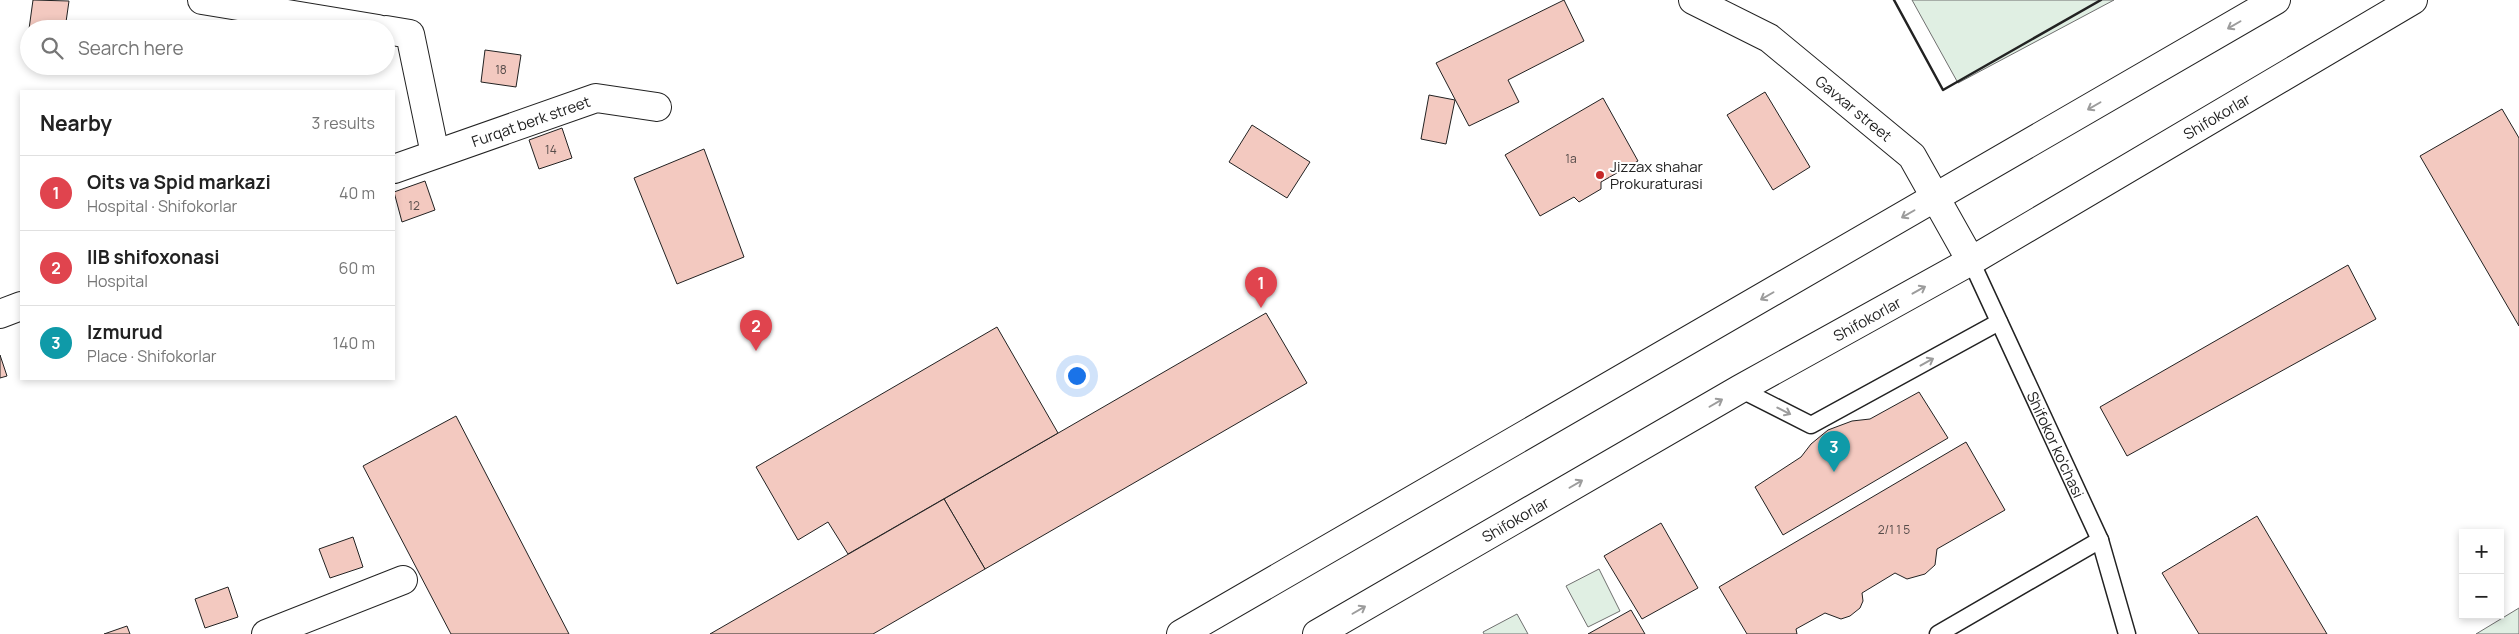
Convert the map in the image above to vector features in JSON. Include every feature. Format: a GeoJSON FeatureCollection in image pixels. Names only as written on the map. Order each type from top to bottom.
{"type":"FeatureCollection","features":[{"type":"Feature","properties":{"kind":"main road"},"geometry":{"type":"LineString","coordinates":[[202,0],[323,20]]}},
{"type":"Feature","properties":{"kind":"main road","name":"Gavxar street"},"geometry":{"type":"LineString","coordinates":[[1693,0],[1769,38],[1912,156],[1971,261]]}},
{"type":"Feature","properties":{"kind":"main road"},"geometry":{"type":"LineString","coordinates":[[1181,634],[2276,0]]}},
{"type":"Feature","properties":{"kind":"main road","name":"Shifokorlar"},"geometry":{"type":"LineString","coordinates":[[1317,634],[1740,388],[1971,261],[2413,0]]}},
{"type":"Feature","properties":{"kind":"main road"},"geometry":{"type":"LineString","coordinates":[[395,32],[410,34],[435,154]]}},
{"type":"Feature","properties":{"kind":"main road","name":"Furqat berk street"},"geometry":{"type":"LineString","coordinates":[[395,169],[596,98],[657,107]]}},
{"type":"Feature","properties":{"kind":"main road"},"geometry":{"type":"LineString","coordinates":[[0,314],[20,306]]}},
{"type":"Feature","properties":{"kind":"main road"},"geometry":{"type":"LineString","coordinates":[[266,634],[403,580]]}},
{"type":"Feature","properties":{"kind":"lane","name":"Shifokor ko'chasi"},"geometry":{"type":"LineString","coordinates":[[1971,261],[2100,540],[2128,634]]}},
{"type":"Feature","properties":{"kind":"lane"},"geometry":{"type":"LineString","coordinates":[[1740,388],[1811,425],[2000,322]]}},
{"type":"Feature","properties":{"kind":"lane"},"geometry":{"type":"LineString","coordinates":[[1938,634],[2100,540]]}},
{"type":"Feature","properties":{"kind":"green space"},"geometry":{"type":"Polygon","coordinates":[[[1912,0],[2114,0],[1958,83],[1912,0]]]}},
{"type":"Feature","properties":{"kind":"green space"},"geometry":{"type":"Polygon","coordinates":[[[1599,569],[1620,611],[1588,627],[1566,586],[1599,569]]]}},
{"type":"Feature","properties":{"kind":"green space"},"geometry":{"type":"Polygon","coordinates":[[[2519,608],[2519,634],[2476,634],[2501,619],[2504,619],[2504,617],[2519,608]]]}},
{"type":"Feature","properties":{"kind":"green space"},"geometry":{"type":"Polygon","coordinates":[[[1517,614],[1528,634],[1484,634],[1483,632],[1517,614]]]}},
{"type":"Feature","properties":{"kind":"building"},"geometry":{"type":"Polygon","coordinates":[[[33,0],[69,1],[66,20],[30,20],[33,0]]]}},
{"type":"Feature","properties":{"kind":"building"},"geometry":{"type":"Polygon","coordinates":[[[1564,0],[1584,41],[1508,80],[1519,102],[1469,126],[1436,63],[1564,0]]]}},
{"type":"Feature","properties":{"kind":"building"},"geometry":{"type":"Polygon","coordinates":[[[485,50],[521,55],[516,87],[481,82],[485,50]]]}},
{"type":"Feature","properties":{"kind":"building"},"geometry":{"type":"Polygon","coordinates":[[[1765,92],[1810,167],[1773,190],[1727,115],[1765,92]]]}},
{"type":"Feature","properties":{"kind":"building"},"geometry":{"type":"Polygon","coordinates":[[[1429,95],[1455,100],[1446,144],[1421,139],[1429,95]]]}},
{"type":"Feature","properties":{"kind":"building"},"geometry":{"type":"Polygon","coordinates":[[[1603,98],[1638,161],[1601,182],[1601,189],[1579,202],[1574,197],[1540,216],[1505,155],[1603,98]]]}},
{"type":"Feature","properties":{"kind":"building"},"geometry":{"type":"Polygon","coordinates":[[[2502,109],[2519,138],[2519,326],[2420,156],[2502,109]]]}},
{"type":"Feature","properties":{"kind":"building"},"geometry":{"type":"Polygon","coordinates":[[[1252,125],[1310,162],[1287,198],[1229,162],[1252,125]]]}},
{"type":"Feature","properties":{"kind":"building"},"geometry":{"type":"Polygon","coordinates":[[[562,128],[572,158],[539,169],[529,140],[562,128]]]}},
{"type":"Feature","properties":{"kind":"building"},"geometry":{"type":"Polygon","coordinates":[[[704,149],[744,257],[677,284],[634,178],[704,149]]]}},
{"type":"Feature","properties":{"kind":"building"},"geometry":{"type":"Polygon","coordinates":[[[425,181],[435,210],[402,222],[395,192],[425,181]]]}},
{"type":"Feature","properties":{"kind":"building"},"geometry":{"type":"Polygon","coordinates":[[[2348,265],[2376,319],[2127,456],[2100,407],[2348,265]]]}},
{"type":"Feature","properties":{"kind":"building"},"geometry":{"type":"Polygon","coordinates":[[[1266,313],[1307,383],[985,569],[944,499],[1266,313]]]}},
{"type":"Feature","properties":{"kind":"building"},"geometry":{"type":"Polygon","coordinates":[[[997,327],[1058,433],[848,554],[828,522],[798,540],[756,467],[997,327]]]}},
{"type":"Feature","properties":{"kind":"building"},"geometry":{"type":"Polygon","coordinates":[[[0,355],[7,376],[0,378],[0,355]]]}},
{"type":"Feature","properties":{"kind":"building"},"geometry":{"type":"Polygon","coordinates":[[[1919,392],[1948,438],[1783,535],[1755,487],[1801,457],[1811,444],[1828,430],[1852,421],[1870,419],[1919,392]]]}},
{"type":"Feature","properties":{"kind":"building"},"geometry":{"type":"Polygon","coordinates":[[[456,416],[569,634],[451,634],[363,466],[456,416]]]}},
{"type":"Feature","properties":{"kind":"building"},"geometry":{"type":"Polygon","coordinates":[[[1966,442],[2005,510],[1937,549],[1935,565],[1925,574],[1907,579],[1895,573],[1862,593],[1863,601],[1860,608],[1850,616],[1841,619],[1825,613],[1796,629],[1797,634],[1747,634],[1719,587],[1966,442]]]}},
{"type":"Feature","properties":{"kind":"building"},"geometry":{"type":"Polygon","coordinates":[[[944,499],[985,569],[873,634],[710,634],[944,499]]]}},
{"type":"Feature","properties":{"kind":"building"},"geometry":{"type":"Polygon","coordinates":[[[2257,516],[2327,634],[2199,634],[2162,573],[2257,516]]]}},
{"type":"Feature","properties":{"kind":"building"},"geometry":{"type":"Polygon","coordinates":[[[1661,523],[1698,588],[1642,619],[1604,556],[1661,523]]]}},
{"type":"Feature","properties":{"kind":"building"},"geometry":{"type":"Polygon","coordinates":[[[353,537],[363,567],[330,578],[319,549],[353,537]]]}},
{"type":"Feature","properties":{"kind":"building"},"geometry":{"type":"Polygon","coordinates":[[[228,587],[238,617],[205,628],[195,599],[228,587]]]}},
{"type":"Feature","properties":{"kind":"building"},"geometry":{"type":"Polygon","coordinates":[[[1631,610],[1645,634],[1588,634],[1631,610]]]}},
{"type":"Feature","properties":{"kind":"building"},"geometry":{"type":"Polygon","coordinates":[[[127,626],[130,634],[104,634],[127,626]]]}},
{"type":"Feature","properties":{"kind":"wall"},"geometry":{"type":"LineString","coordinates":[[1894,0],[1943,90],[2101,0]]}},
{"type":"Feature","properties":{"kind":"place","name":"Jizzax shahar Prokuraturasi"},"geometry":{"type":"Point","coordinates":[1600,175]}},
{"type":"Feature","properties":{"kind":"place","name":"Oits va Spid markazi"},"geometry":{"type":"Point","coordinates":[1261,308]}},
{"type":"Feature","properties":{"kind":"place","name":"IIB shifoxonasi"},"geometry":{"type":"Point","coordinates":[756,351]}},
{"type":"Feature","properties":{"kind":"place","name":"Izmurud"},"geometry":{"type":"Point","coordinates":[1834,472]}}]}
